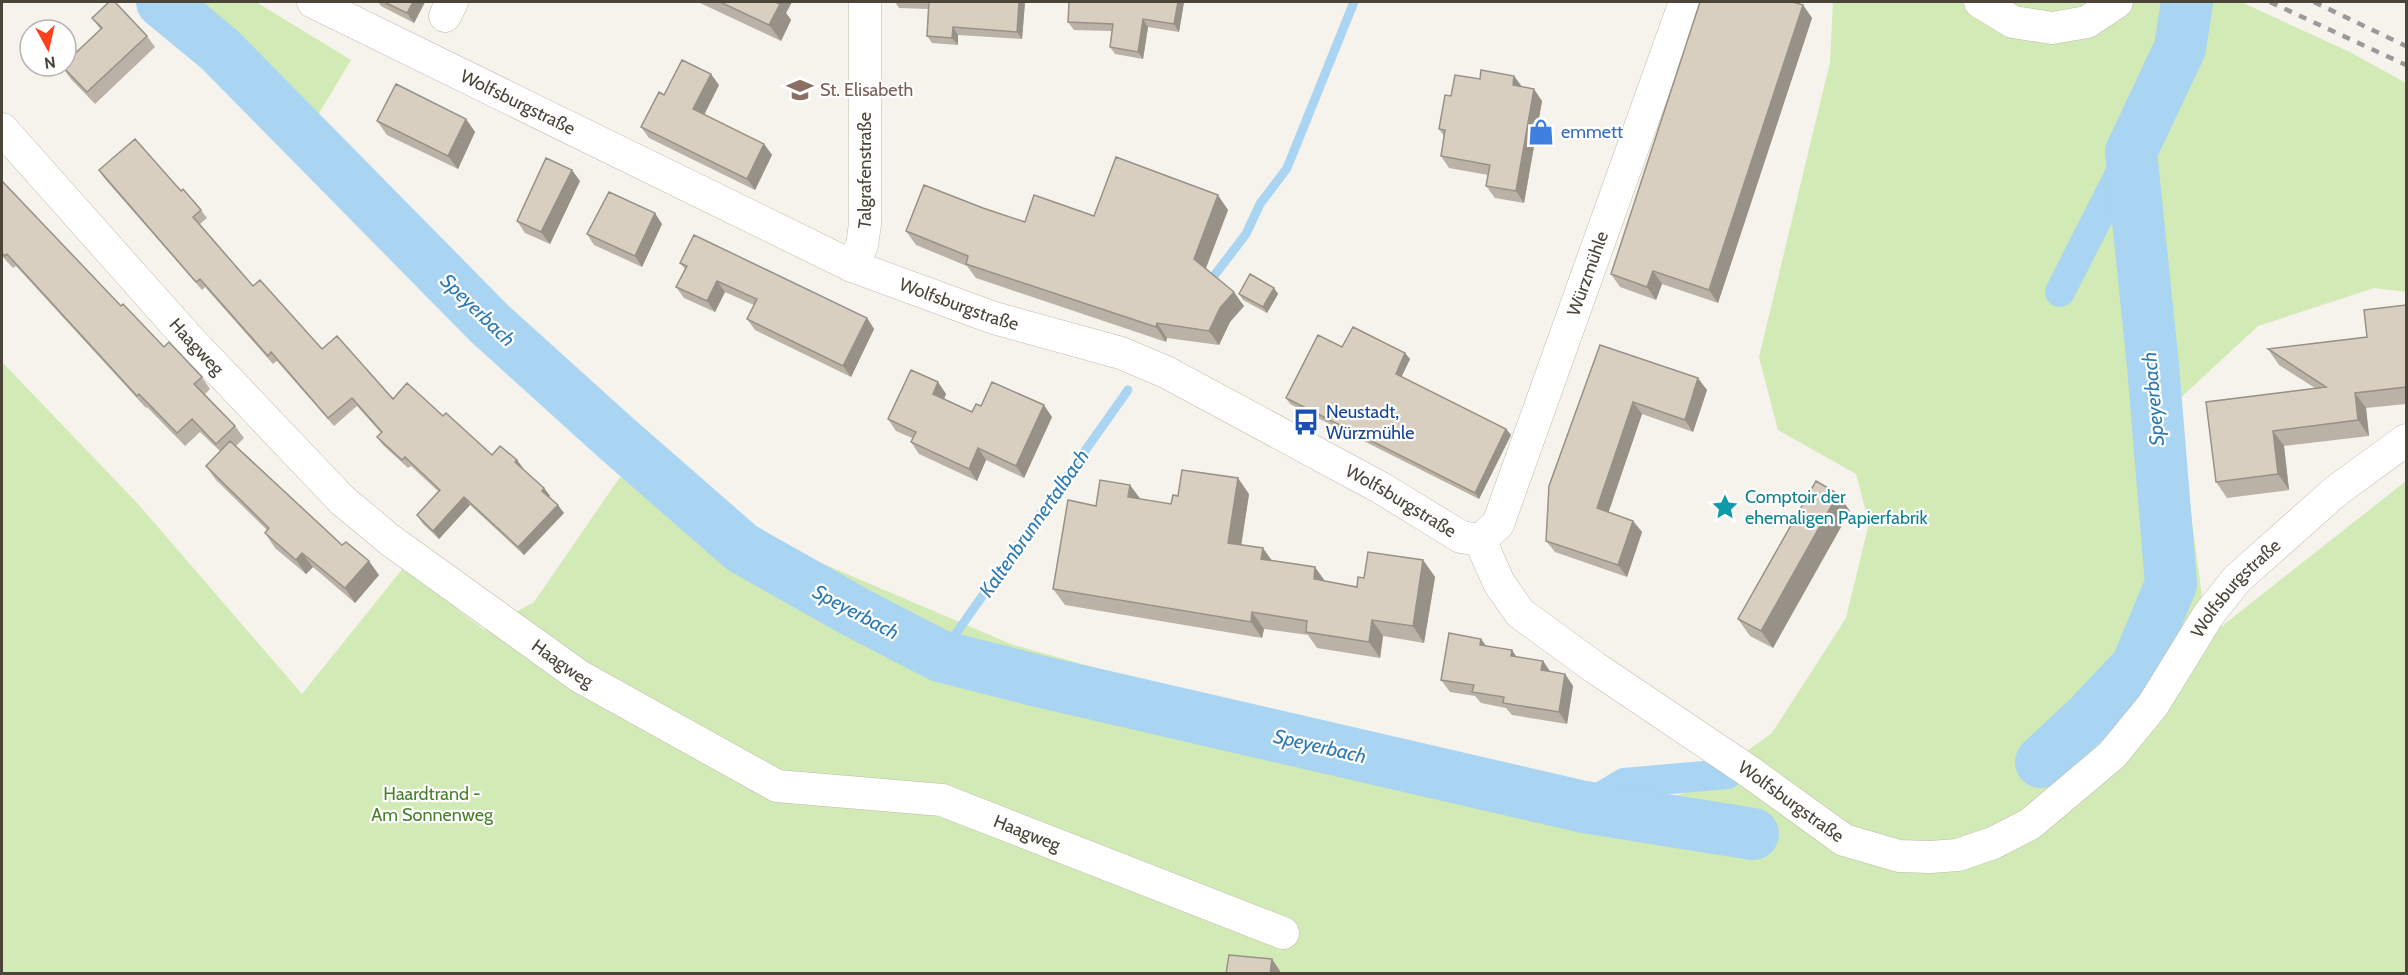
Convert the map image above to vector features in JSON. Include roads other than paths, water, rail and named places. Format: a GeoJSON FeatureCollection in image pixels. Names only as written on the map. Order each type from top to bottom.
{"type":"FeatureCollection","features":[{"type":"Feature","properties":{"kind":"street","name":"Wolfsburgstraße"},"geometry":{"type":"LineString","coordinates":[[313,2],[852,266],[994,318],[1121,353],[1167,372],[1381,488],[1461,537],[1480,540],[1494,574],[1520,613],[1844,840],[1899,856],[1958,855],[1993,843],[2030,824],[2112,755],[2153,705],[2209,614],[2237,579],[2336,491],[2406,440]]}},
{"type":"Feature","properties":{"kind":"street","name":"Talgrafenstraße"},"geometry":{"type":"LineString","coordinates":[[852,266],[862,245],[865,224],[865,2]]}},
{"type":"Feature","properties":{"kind":"street","name":"Würzmühle"},"geometry":{"type":"LineString","coordinates":[[1480,540],[1498,524],[1685,2]]}},
{"type":"Feature","properties":{"kind":"street"},"geometry":{"type":"LineString","coordinates":[[1980,2],[2013,22],[2052,28],[2087,22],[2117,2]]}},
{"type":"Feature","properties":{"kind":"street","name":"Haagweg"},"geometry":{"type":"LineString","coordinates":[[2,129],[187,337],[342,500],[390,540],[579,676],[777,786],[942,800],[1283,933]]}},
{"type":"Feature","properties":{"kind":"waterway","name":"Speyerbach"},"geometry":{"type":"LineString","coordinates":[[162,2],[219,49],[489,323],[615,437],[742,548],[857,613],[940,656],[1038,681],[1584,807],[1753,834]]}},
{"type":"Feature","properties":{"kind":"waterway","name":"Kaltenbrunnertalbach"},"geometry":{"type":"LineString","coordinates":[[1207,285],[1246,234],[1260,204],[1287,168],[1354,2]]}},
{"type":"Feature","properties":{"kind":"waterway","name":"Speyerbach"},"geometry":{"type":"LineString","coordinates":[[2041,762],[2087,719],[2137,666],[2171,584],[2153,366],[2131,152],[2180,48],[2187,2]]}},
{"type":"Feature","properties":{"kind":"waterway"},"geometry":{"type":"LineString","coordinates":[[2060,292],[2131,152]]}},
{"type":"Feature","properties":{"kind":"waterway","name":"Kaltenbrunnertalbach"},"geometry":{"type":"LineString","coordinates":[[940,656],[1128,390]]}},
{"type":"Feature","properties":{"kind":"waterway"},"geometry":{"type":"LineString","coordinates":[[1584,807],[1624,783],[1727,774]]}},
{"type":"Feature","properties":{"kind":"railway"},"geometry":{"type":"LineString","coordinates":[[2270,2],[2406,65]]}},
{"type":"Feature","properties":{"kind":"railway"},"geometry":{"type":"LineString","coordinates":[[2314,2],[2406,46]]}},
{"type":"Feature","properties":{"kind":"place","name":"St. Elisabeth"},"geometry":{"type":"Point","coordinates":[800,90]}},
{"type":"Feature","properties":{"kind":"place","name":"emmett"},"geometry":{"type":"Point","coordinates":[1541,132]}},
{"type":"Feature","properties":{"kind":"place","name":"Neustadt, Würzmühle"},"geometry":{"type":"Point","coordinates":[1306,422]}},
{"type":"Feature","properties":{"kind":"place","name":"Comptoir der ehemaligen Papierfabrik"},"geometry":{"type":"Point","coordinates":[1725,507]}},
{"type":"Feature","properties":{"kind":"park label","name":"Haardtrand - Am Sonnenweg"},"geometry":{"type":"Point","coordinates":[432,804]}}]}
